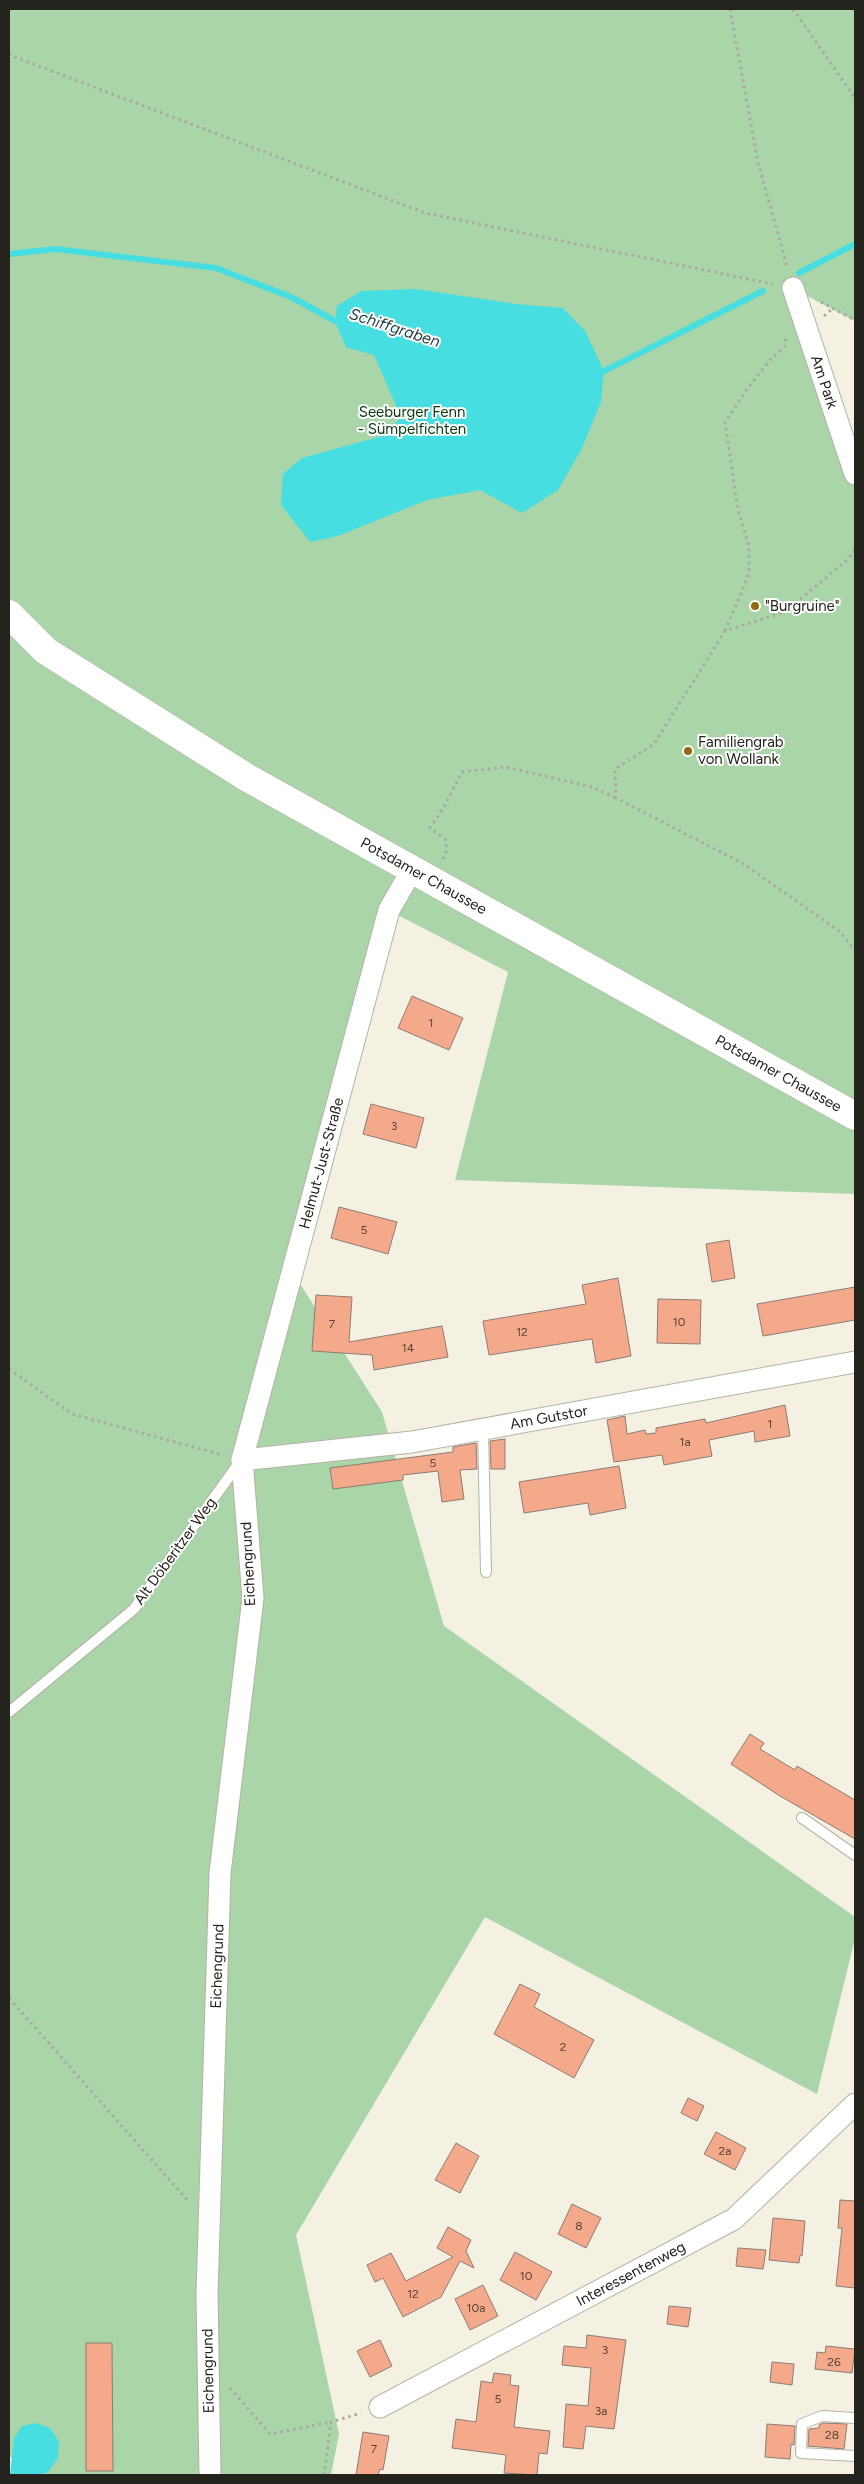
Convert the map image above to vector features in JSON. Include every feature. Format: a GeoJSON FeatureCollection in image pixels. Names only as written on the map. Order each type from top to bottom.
{"type":"FeatureCollection","features":[{"type":"Feature","properties":{"kind":"main road","name":"Potsdamer Chaussee"},"geometry":{"type":"LineString","coordinates":[[9,614],[46,651],[246,777],[855,1116]]}},
{"type":"Feature","properties":{"kind":"street","name":"Am Park"},"geometry":{"type":"LineString","coordinates":[[794,288],[855,474]]}},
{"type":"Feature","properties":{"kind":"street","name":"Helmut-Just-Straße"},"geometry":{"type":"LineString","coordinates":[[242,1460],[389,910],[423,876]]}},
{"type":"Feature","properties":{"kind":"street","name":"Am Gutstor"},"geometry":{"type":"LineString","coordinates":[[242,1460],[412,1442],[855,1362]]}},
{"type":"Feature","properties":{"kind":"street","name":"Eichengrund"},"geometry":{"type":"LineString","coordinates":[[210,2475],[207,2294],[220,1874],[253,1598],[242,1460]]}},
{"type":"Feature","properties":{"kind":"street","name":"Interessentenweg"},"geometry":{"type":"LineString","coordinates":[[380,2408],[734,2219],[855,2104]]}},
{"type":"Feature","properties":{"kind":"lane"},"geometry":{"type":"LineString","coordinates":[[483,1429],[486,1572]]}},
{"type":"Feature","properties":{"kind":"lane","name":"Alt Döberitzer Weg"},"geometry":{"type":"LineString","coordinates":[[9,1712],[134,1609],[242,1460]]}},
{"type":"Feature","properties":{"kind":"lane"},"geometry":{"type":"LineString","coordinates":[[802,1818],[855,1855]]}},
{"type":"Feature","properties":{"kind":"lane"},"geometry":{"type":"LineString","coordinates":[[855,2418],[822,2416],[802,2424],[802,2453],[855,2456]]}},
{"type":"Feature","properties":{"kind":"path"},"geometry":{"type":"LineString","coordinates":[[730,9],[758,163],[794,288]]}},
{"type":"Feature","properties":{"kind":"path"},"geometry":{"type":"LineString","coordinates":[[793,9],[855,98]]}},
{"type":"Feature","properties":{"kind":"path"},"geometry":{"type":"LineString","coordinates":[[9,52],[15,57],[425,213],[794,288],[855,320]]}},
{"type":"Feature","properties":{"kind":"path"},"geometry":{"type":"LineString","coordinates":[[616,798],[615,769],[654,744],[725,631],[749,574],[749,546],[738,510],[725,422],[770,360],[785,346],[788,326]]}},
{"type":"Feature","properties":{"kind":"path"},"geometry":{"type":"LineString","coordinates":[[725,631],[785,612],[847,560],[855,550]]}},
{"type":"Feature","properties":{"kind":"path"},"geometry":{"type":"LineString","coordinates":[[423,876],[447,850],[445,839],[430,828],[444,807],[462,772],[506,766],[592,787],[744,864],[839,931],[855,950]]}},
{"type":"Feature","properties":{"kind":"path"},"geometry":{"type":"LineString","coordinates":[[9,1369],[72,1414],[242,1460]]}},
{"type":"Feature","properties":{"kind":"path"},"geometry":{"type":"LineString","coordinates":[[9,1998],[209,2226]]}},
{"type":"Feature","properties":{"kind":"path"},"geometry":{"type":"LineString","coordinates":[[208,2363],[270,2434],[332,2422],[380,2408]]}},
{"type":"Feature","properties":{"kind":"path"},"geometry":{"type":"LineString","coordinates":[[324,2475],[332,2422]]}},
{"type":"Feature","properties":{"kind":"green space","name":"Seeburger Fenn - Sümpelfichten"},"geometry":{"type":"Polygon","coordinates":[[[9,9],[855,9],[855,321],[794,289],[855,474],[855,1194],[455,1180],[508,972],[390,911],[288,1265],[382,1412],[444,1626],[855,1917],[855,1938],[817,2094],[485,1917],[296,2235],[339,2434],[331,2475],[42,2475],[48,2472],[10,2457],[9,2475],[9,9]]]}},
{"type":"Feature","properties":{"kind":"water"},"geometry":{"type":"Polygon","coordinates":[[[415,289],[516,304],[563,308],[585,331],[604,371],[601,402],[582,448],[558,490],[522,513],[480,490],[427,500],[338,536],[310,542],[281,505],[283,474],[302,458],[386,435],[401,417],[374,355],[346,347],[335,322],[337,306],[361,291],[415,289]]]}},
{"type":"Feature","properties":{"kind":"water"},"geometry":{"type":"Polygon","coordinates":[[[36,2423],[50,2428],[59,2442],[58,2458],[48,2472],[42,2475],[10,2475],[14,2438],[22,2426],[36,2423]]]}},
{"type":"Feature","properties":{"kind":"building"},"geometry":{"type":"Polygon","coordinates":[[[412,996],[463,1018],[449,1050],[398,1028],[412,996]]]}},
{"type":"Feature","properties":{"kind":"building"},"geometry":{"type":"Polygon","coordinates":[[[371,1104],[424,1118],[416,1148],[363,1134],[371,1104]]]}},
{"type":"Feature","properties":{"kind":"building"},"geometry":{"type":"Polygon","coordinates":[[[339,1207],[397,1222],[388,1254],[331,1238],[339,1207]]]}},
{"type":"Feature","properties":{"kind":"building"},"geometry":{"type":"Polygon","coordinates":[[[729,1240],[735,1278],[712,1282],[706,1244],[729,1240]]]}},
{"type":"Feature","properties":{"kind":"building"},"geometry":{"type":"Polygon","coordinates":[[[618,1278],[631,1356],[596,1363],[592,1339],[489,1355],[483,1321],[586,1304],[582,1285],[618,1278]]]}},
{"type":"Feature","properties":{"kind":"building"},"geometry":{"type":"Polygon","coordinates":[[[855,1287],[855,1320],[763,1336],[757,1304],[855,1287]]]}},
{"type":"Feature","properties":{"kind":"building"},"geometry":{"type":"Polygon","coordinates":[[[316,1295],[352,1297],[349,1342],[442,1326],[448,1357],[374,1370],[372,1355],[312,1351],[316,1295]]]}},
{"type":"Feature","properties":{"kind":"building"},"geometry":{"type":"Polygon","coordinates":[[[658,1299],[701,1300],[700,1344],[657,1343],[658,1299]]]}},
{"type":"Feature","properties":{"kind":"building"},"geometry":{"type":"Polygon","coordinates":[[[785,1405],[790,1436],[755,1442],[754,1431],[709,1440],[712,1456],[664,1465],[662,1455],[614,1462],[607,1420],[625,1416],[627,1434],[645,1430],[646,1434],[656,1433],[656,1428],[705,1419],[706,1423],[785,1405]]]}},
{"type":"Feature","properties":{"kind":"building"},"geometry":{"type":"Polygon","coordinates":[[[505,1439],[505,1469],[491,1469],[490,1441],[505,1439]]]}},
{"type":"Feature","properties":{"kind":"building"},"geometry":{"type":"Polygon","coordinates":[[[476,1443],[477,1469],[460,1470],[464,1499],[442,1502],[438,1471],[403,1475],[403,1480],[333,1489],[330,1468],[453,1452],[453,1447],[476,1443]]]}},
{"type":"Feature","properties":{"kind":"building"},"geometry":{"type":"Polygon","coordinates":[[[619,1466],[626,1508],[590,1515],[588,1503],[524,1513],[519,1482],[619,1466]]]}},
{"type":"Feature","properties":{"kind":"building"},"geometry":{"type":"Polygon","coordinates":[[[750,1734],[764,1743],[760,1749],[795,1770],[797,1766],[855,1800],[855,1839],[780,1796],[731,1764],[750,1734]]]}},
{"type":"Feature","properties":{"kind":"building"},"geometry":{"type":"Polygon","coordinates":[[[520,1984],[540,1994],[534,2007],[594,2040],[574,2078],[494,2034],[520,1984]]]}},
{"type":"Feature","properties":{"kind":"building"},"geometry":{"type":"Polygon","coordinates":[[[688,2098],[704,2106],[697,2121],[681,2113],[688,2098]]]}},
{"type":"Feature","properties":{"kind":"building"},"geometry":{"type":"Polygon","coordinates":[[[716,2132],[746,2148],[735,2170],[704,2154],[716,2132]]]}},
{"type":"Feature","properties":{"kind":"building"},"geometry":{"type":"Polygon","coordinates":[[[456,2143],[479,2156],[460,2193],[435,2180],[456,2143]]]}},
{"type":"Feature","properties":{"kind":"building"},"geometry":{"type":"Polygon","coordinates":[[[840,2200],[855,2201],[855,2288],[836,2286],[842,2228],[838,2228],[840,2200]]]}},
{"type":"Feature","properties":{"kind":"building"},"geometry":{"type":"Polygon","coordinates":[[[572,2204],[601,2218],[586,2248],[558,2234],[572,2204]]]}},
{"type":"Feature","properties":{"kind":"building"},"geometry":{"type":"Polygon","coordinates":[[[773,2218],[805,2221],[802,2256],[800,2255],[799,2263],[769,2260],[773,2218]]]}},
{"type":"Feature","properties":{"kind":"building"},"geometry":{"type":"Polygon","coordinates":[[[448,2227],[471,2240],[466,2251],[474,2268],[460,2261],[441,2297],[403,2317],[383,2278],[375,2282],[367,2265],[391,2253],[406,2281],[453,2257],[437,2248],[448,2227]]]}},
{"type":"Feature","properties":{"kind":"building"},"geometry":{"type":"Polygon","coordinates":[[[738,2248],[766,2250],[763,2269],[736,2266],[738,2248]]]}},
{"type":"Feature","properties":{"kind":"building"},"geometry":{"type":"Polygon","coordinates":[[[515,2252],[552,2272],[536,2300],[500,2280],[515,2252]]]}},
{"type":"Feature","properties":{"kind":"building"},"geometry":{"type":"Polygon","coordinates":[[[483,2285],[498,2316],[470,2330],[455,2299],[483,2285]]]}},
{"type":"Feature","properties":{"kind":"building"},"geometry":{"type":"Polygon","coordinates":[[[669,2306],[691,2308],[688,2327],[667,2324],[669,2306]]]}},
{"type":"Feature","properties":{"kind":"building"},"geometry":{"type":"Polygon","coordinates":[[[587,2335],[626,2340],[614,2429],[586,2426],[583,2449],[563,2447],[566,2404],[588,2406],[591,2368],[562,2365],[564,2346],[586,2348],[587,2335]]]}},
{"type":"Feature","properties":{"kind":"building"},"geometry":{"type":"Polygon","coordinates":[[[380,2340],[392,2366],[370,2377],[357,2351],[380,2340]]]}},
{"type":"Feature","properties":{"kind":"building"},"geometry":{"type":"Polygon","coordinates":[[[86,2343],[112,2343],[113,2471],[86,2471],[86,2343]]]}},
{"type":"Feature","properties":{"kind":"building"},"geometry":{"type":"Polygon","coordinates":[[[826,2346],[855,2349],[852,2373],[815,2369],[817,2352],[825,2353],[826,2346]]]}},
{"type":"Feature","properties":{"kind":"building"},"geometry":{"type":"Polygon","coordinates":[[[772,2362],[794,2364],[792,2385],[770,2382],[772,2362]]]}},
{"type":"Feature","properties":{"kind":"building"},"geometry":{"type":"Polygon","coordinates":[[[494,2373],[511,2375],[510,2385],[519,2386],[514,2427],[550,2431],[547,2454],[539,2453],[537,2475],[504,2473],[506,2455],[452,2448],[456,2419],[476,2422],[481,2381],[492,2383],[494,2373]]]}},
{"type":"Feature","properties":{"kind":"building"},"geometry":{"type":"Polygon","coordinates":[[[823,2423],[847,2424],[844,2449],[808,2446],[809,2429],[819,2428],[819,2425],[823,2423]]]}},
{"type":"Feature","properties":{"kind":"building"},"geometry":{"type":"Polygon","coordinates":[[[767,2424],[795,2426],[794,2445],[791,2444],[790,2459],[765,2457],[767,2424]]]}},
{"type":"Feature","properties":{"kind":"building"},"geometry":{"type":"Polygon","coordinates":[[[363,2432],[389,2436],[383,2470],[380,2469],[378,2475],[356,2475],[363,2432]]]}},
{"type":"Feature","properties":{"kind":"waterway","name":"Schiffgraben"},"geometry":{"type":"LineString","coordinates":[[799,273],[855,244]]}},
{"type":"Feature","properties":{"kind":"waterway","name":"Schiffgraben"},"geometry":{"type":"LineString","coordinates":[[9,254],[55,249],[216,268],[291,297],[341,324]]}},
{"type":"Feature","properties":{"kind":"waterway","name":"Schiffgraben"},"geometry":{"type":"LineString","coordinates":[[597,372],[604,371],[763,291]]}},
{"type":"Feature","properties":{"kind":"place","name":"\"Burgruine\""},"geometry":{"type":"Point","coordinates":[755,606]}},
{"type":"Feature","properties":{"kind":"place","name":"Familiengrab von Wollank"},"geometry":{"type":"Point","coordinates":[688,751]}}]}
